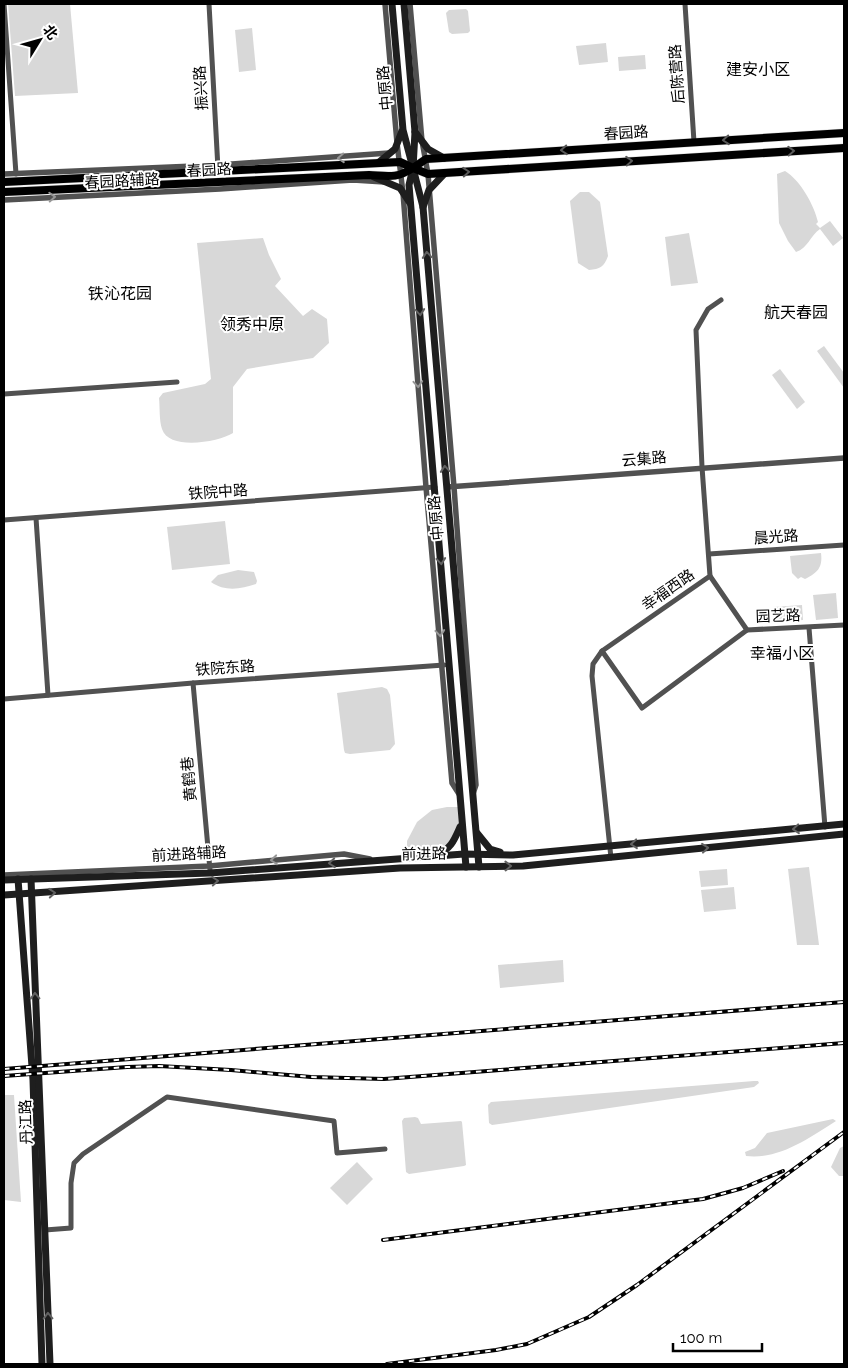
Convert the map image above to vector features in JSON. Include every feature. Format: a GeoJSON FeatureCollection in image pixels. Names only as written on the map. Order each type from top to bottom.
{"type":"FeatureCollection","features":[{"type":"Feature","properties":{"kind":"main road","name":"中原路"},"geometry":{"type":"LineString","coordinates":[[392,4],[403,130],[423,208],[451,487],[479,867]]}},
{"type":"Feature","properties":{"kind":"main road","name":"中原路"},"geometry":{"type":"LineString","coordinates":[[404,4],[415,132],[413,168],[409,185],[434,487],[446,665],[466,867]]}},
{"type":"Feature","properties":{"kind":"main road"},"geometry":{"type":"LineString","coordinates":[[378,163],[395,149],[403,130]]}},
{"type":"Feature","properties":{"kind":"main road"},"geometry":{"type":"LineString","coordinates":[[415,132],[428,149],[445,158]]}},
{"type":"Feature","properties":{"kind":"main road","name":"春园路"},"geometry":{"type":"LineString","coordinates":[[426,159],[844,133]]}},
{"type":"Feature","properties":{"kind":"main road","name":"春园路"},"geometry":{"type":"LineString","coordinates":[[4,182],[16,178],[400,162],[428,174],[844,148]]}},
{"type":"Feature","properties":{"kind":"main road"},"geometry":{"type":"LineString","coordinates":[[401,176],[426,159]]}},
{"type":"Feature","properties":{"kind":"main road"},"geometry":{"type":"LineString","coordinates":[[423,208],[429,190],[445,173]]}},
{"type":"Feature","properties":{"kind":"main road","name":"春园路"},"geometry":{"type":"LineString","coordinates":[[4,192],[368,175],[401,176]]}},
{"type":"Feature","properties":{"kind":"main road"},"geometry":{"type":"LineString","coordinates":[[368,175],[390,182],[400,188],[411,205]]}},
{"type":"Feature","properties":{"kind":"main road"},"geometry":{"type":"LineString","coordinates":[[418,857],[444,851],[454,841],[462,824]]}},
{"type":"Feature","properties":{"kind":"main road","name":"前进路"},"geometry":{"type":"LineString","coordinates":[[4,880],[464,854],[513,855],[844,824]]}},
{"type":"Feature","properties":{"kind":"main road"},"geometry":{"type":"LineString","coordinates":[[476,832],[490,849],[513,855]]}},
{"type":"Feature","properties":{"kind":"main road","name":"前进路"},"geometry":{"type":"LineString","coordinates":[[4,896],[400,868],[523,866],[844,834]]}},
{"type":"Feature","properties":{"kind":"main road","name":"丹江路"},"geometry":{"type":"LineString","coordinates":[[18,879],[33,1080],[42,1364]]}},
{"type":"Feature","properties":{"kind":"main road","name":"丹江路"},"geometry":{"type":"LineString","coordinates":[[31,879],[50,1364]]}},
{"type":"Feature","properties":{"kind":"street"},"geometry":{"type":"LineString","coordinates":[[4,4],[16,178],[4,174]]}},
{"type":"Feature","properties":{"kind":"street","name":"振兴路"},"geometry":{"type":"LineString","coordinates":[[209,4],[218,169]]}},
{"type":"Feature","properties":{"kind":"street"},"geometry":{"type":"LineString","coordinates":[[385,4],[403,193],[426,488],[446,665]]}},
{"type":"Feature","properties":{"kind":"street"},"geometry":{"type":"LineString","coordinates":[[410,4],[422,141],[428,174],[451,487]]}},
{"type":"Feature","properties":{"kind":"street","name":"后陈营路"},"geometry":{"type":"LineString","coordinates":[[685,4],[694,142]]}},
{"type":"Feature","properties":{"kind":"street"},"geometry":{"type":"LineString","coordinates":[[218,169],[390,153]]}},
{"type":"Feature","properties":{"kind":"street","name":"春园路辅路"},"geometry":{"type":"LineString","coordinates":[[4,200],[352,180],[390,182]]}},
{"type":"Feature","properties":{"kind":"street","name":"幸福西路"},"geometry":{"type":"LineString","coordinates":[[602,651],[710,576],[702,467],[696,330],[708,309],[721,300]]}},
{"type":"Feature","properties":{"kind":"street"},"geometry":{"type":"LineString","coordinates":[[4,394],[177,382]]}},
{"type":"Feature","properties":{"kind":"street","name":"云集路"},"geometry":{"type":"LineString","coordinates":[[451,487],[844,458]]}},
{"type":"Feature","properties":{"kind":"street","name":"铁院中路"},"geometry":{"type":"LineString","coordinates":[[4,520],[434,487]]}},
{"type":"Feature","properties":{"kind":"street"},"geometry":{"type":"LineString","coordinates":[[36,518],[48,695]]}},
{"type":"Feature","properties":{"kind":"street","name":"晨光路"},"geometry":{"type":"LineString","coordinates":[[708,554],[844,545]]}},
{"type":"Feature","properties":{"kind":"street","name":"园艺路"},"geometry":{"type":"LineString","coordinates":[[710,576],[747,630],[844,625]]}},
{"type":"Feature","properties":{"kind":"street"},"geometry":{"type":"LineString","coordinates":[[809,628],[825,826]]}},
{"type":"Feature","properties":{"kind":"street"},"geometry":{"type":"LineString","coordinates":[[610,858],[592,676],[593,664],[602,651],[642,708],[747,630]]}},
{"type":"Feature","properties":{"kind":"street","name":"铁院东路"},"geometry":{"type":"LineString","coordinates":[[4,699],[446,665]]}},
{"type":"Feature","properties":{"kind":"street","name":"黄鹤巷"},"geometry":{"type":"LineString","coordinates":[[193,683],[210,869]]}},
{"type":"Feature","properties":{"kind":"street","name":"前进路辅路"},"geometry":{"type":"LineString","coordinates":[[4,874],[210,869]]}},
{"type":"Feature","properties":{"kind":"street"},"geometry":{"type":"LineString","coordinates":[[45,1230],[71,1228],[71,1182],[74,1163],[83,1154],[167,1097],[334,1121],[337,1154],[385,1148]]}},
{"type":"Feature","properties":{"kind":"shaded area"},"geometry":{"type":"Polygon","coordinates":[[[8,4],[70,4],[78,93],[15,96],[8,4]]]}},
{"type":"Feature","properties":{"kind":"shaded area"},"geometry":{"type":"Polygon","coordinates":[[[466,9],[468,11],[470,31],[468,33],[452,34],[449,32],[446,13],[449,10],[466,9]]]}},
{"type":"Feature","properties":{"kind":"shaded area"},"geometry":{"type":"Polygon","coordinates":[[[252,28],[256,70],[239,72],[235,30],[252,28]]]}},
{"type":"Feature","properties":{"kind":"shaded area"},"geometry":{"type":"Polygon","coordinates":[[[606,43],[608,62],[579,65],[576,46],[606,43]]]}},
{"type":"Feature","properties":{"kind":"shaded area"},"geometry":{"type":"Polygon","coordinates":[[[645,55],[646,69],[619,71],[618,57],[645,55]]]}},
{"type":"Feature","properties":{"kind":"shaded area"},"geometry":{"type":"Polygon","coordinates":[[[785,171],[791,175],[806,194],[816,215],[818,222],[816,224],[820,228],[830,221],[843,238],[833,246],[820,229],[803,248],[796,252],[788,241],[779,223],[777,174],[785,171]]]}},
{"type":"Feature","properties":{"kind":"shaded area"},"geometry":{"type":"Polygon","coordinates":[[[580,192],[589,192],[600,202],[608,256],[603,265],[593,270],[589,270],[578,263],[570,201],[580,192]]]}},
{"type":"Feature","properties":{"kind":"shaded area"},"geometry":{"type":"Polygon","coordinates":[[[689,233],[698,283],[671,286],[665,237],[689,233]]]}},
{"type":"Feature","properties":{"kind":"shaded area"},"geometry":{"type":"Polygon","coordinates":[[[263,238],[281,279],[275,286],[303,316],[312,309],[327,319],[329,343],[313,358],[247,369],[233,387],[233,433],[217,439],[195,443],[174,440],[166,436],[162,429],[159,398],[163,393],[205,384],[211,379],[197,243],[263,238]]]}},
{"type":"Feature","properties":{"kind":"shaded area"},"geometry":{"type":"Polygon","coordinates":[[[824,346],[844,373],[844,388],[817,351],[824,346]]]}},
{"type":"Feature","properties":{"kind":"shaded area"},"geometry":{"type":"Polygon","coordinates":[[[780,369],[805,402],[797,409],[772,375],[780,369]]]}},
{"type":"Feature","properties":{"kind":"shaded area"},"geometry":{"type":"Polygon","coordinates":[[[225,521],[230,564],[172,570],[167,527],[225,521]]]}},
{"type":"Feature","properties":{"kind":"shaded area"},"geometry":{"type":"Polygon","coordinates":[[[821,553],[820,566],[813,575],[805,579],[801,577],[798,579],[792,573],[790,556],[821,553]]]}},
{"type":"Feature","properties":{"kind":"shaded area"},"geometry":{"type":"Polygon","coordinates":[[[238,570],[254,572],[256,584],[233,589],[211,582],[218,575],[238,570]]]}},
{"type":"Feature","properties":{"kind":"shaded area"},"geometry":{"type":"Polygon","coordinates":[[[836,593],[838,618],[816,620],[813,595],[836,593]]]}},
{"type":"Feature","properties":{"kind":"shaded area"},"geometry":{"type":"Polygon","coordinates":[[[802,605],[803,620],[774,622],[773,607],[802,605]]]}},
{"type":"Feature","properties":{"kind":"shaded area"},"geometry":{"type":"Polygon","coordinates":[[[382,687],[387,689],[390,695],[395,744],[390,750],[345,753],[337,693],[382,687]]]}},
{"type":"Feature","properties":{"kind":"shaded area"},"geometry":{"type":"Polygon","coordinates":[[[460,807],[462,824],[444,851],[407,858],[407,841],[417,822],[432,810],[460,807]]]}},
{"type":"Feature","properties":{"kind":"shaded area"},"geometry":{"type":"Polygon","coordinates":[[[809,867],[819,945],[797,945],[788,869],[809,867]]]}},
{"type":"Feature","properties":{"kind":"shaded area"},"geometry":{"type":"Polygon","coordinates":[[[727,869],[728,885],[701,887],[699,871],[727,869]]]}},
{"type":"Feature","properties":{"kind":"shaded area"},"geometry":{"type":"Polygon","coordinates":[[[734,887],[736,909],[704,912],[701,890],[734,887]]]}},
{"type":"Feature","properties":{"kind":"shaded area"},"geometry":{"type":"Polygon","coordinates":[[[563,960],[564,982],[500,988],[498,965],[563,960]]]}},
{"type":"Feature","properties":{"kind":"shaded area"},"geometry":{"type":"Polygon","coordinates":[[[758,1081],[759,1083],[754,1087],[492,1125],[489,1123],[488,1105],[491,1102],[758,1081]]]}},
{"type":"Feature","properties":{"kind":"shaded area"},"geometry":{"type":"Polygon","coordinates":[[[4,1095],[14,1095],[21,1202],[4,1200],[4,1095]]]}},
{"type":"Feature","properties":{"kind":"shaded area"},"geometry":{"type":"Polygon","coordinates":[[[404,1118],[418,1118],[421,1124],[461,1121],[466,1165],[409,1174],[406,1172],[402,1121],[404,1118]]]}},
{"type":"Feature","properties":{"kind":"shaded area"},"geometry":{"type":"Polygon","coordinates":[[[833,1119],[836,1121],[782,1151],[770,1155],[746,1156],[745,1152],[755,1148],[767,1133],[833,1119]]]}},
{"type":"Feature","properties":{"kind":"shaded area"},"geometry":{"type":"Polygon","coordinates":[[[844,1146],[844,1176],[839,1176],[831,1167],[840,1148],[844,1146]]]}},
{"type":"Feature","properties":{"kind":"shaded area"},"geometry":{"type":"Polygon","coordinates":[[[357,1162],[373,1179],[347,1205],[330,1188],[357,1162]]]}},
{"type":"Feature","properties":{"kind":"railway"},"geometry":{"type":"LineString","coordinates":[[4,1069],[844,1002]]}},
{"type":"Feature","properties":{"kind":"railway"},"geometry":{"type":"LineString","coordinates":[[4,1076],[159,1066],[311,1077],[384,1079],[844,1043]]}},
{"type":"Feature","properties":{"kind":"railway"},"geometry":{"type":"LineString","coordinates":[[387,1364],[496,1350],[527,1344],[589,1317],[637,1285],[844,1132]]}},
{"type":"Feature","properties":{"kind":"railway"},"geometry":{"type":"LineString","coordinates":[[383,1240],[703,1199],[743,1188],[783,1171]]}},
{"type":"Feature","properties":{"kind":"district","name":"建安小区"},"geometry":{"type":"Point","coordinates":[758,69]}},
{"type":"Feature","properties":{"kind":"district","name":"铁沁花园"},"geometry":{"type":"Point","coordinates":[120,293]}},
{"type":"Feature","properties":{"kind":"district","name":"航天春园"},"geometry":{"type":"Point","coordinates":[796,312]}},
{"type":"Feature","properties":{"kind":"district","name":"领秀中原"},"geometry":{"type":"Point","coordinates":[252,324]}},
{"type":"Feature","properties":{"kind":"district","name":"幸福小区"},"geometry":{"type":"Point","coordinates":[782,653]}}]}
